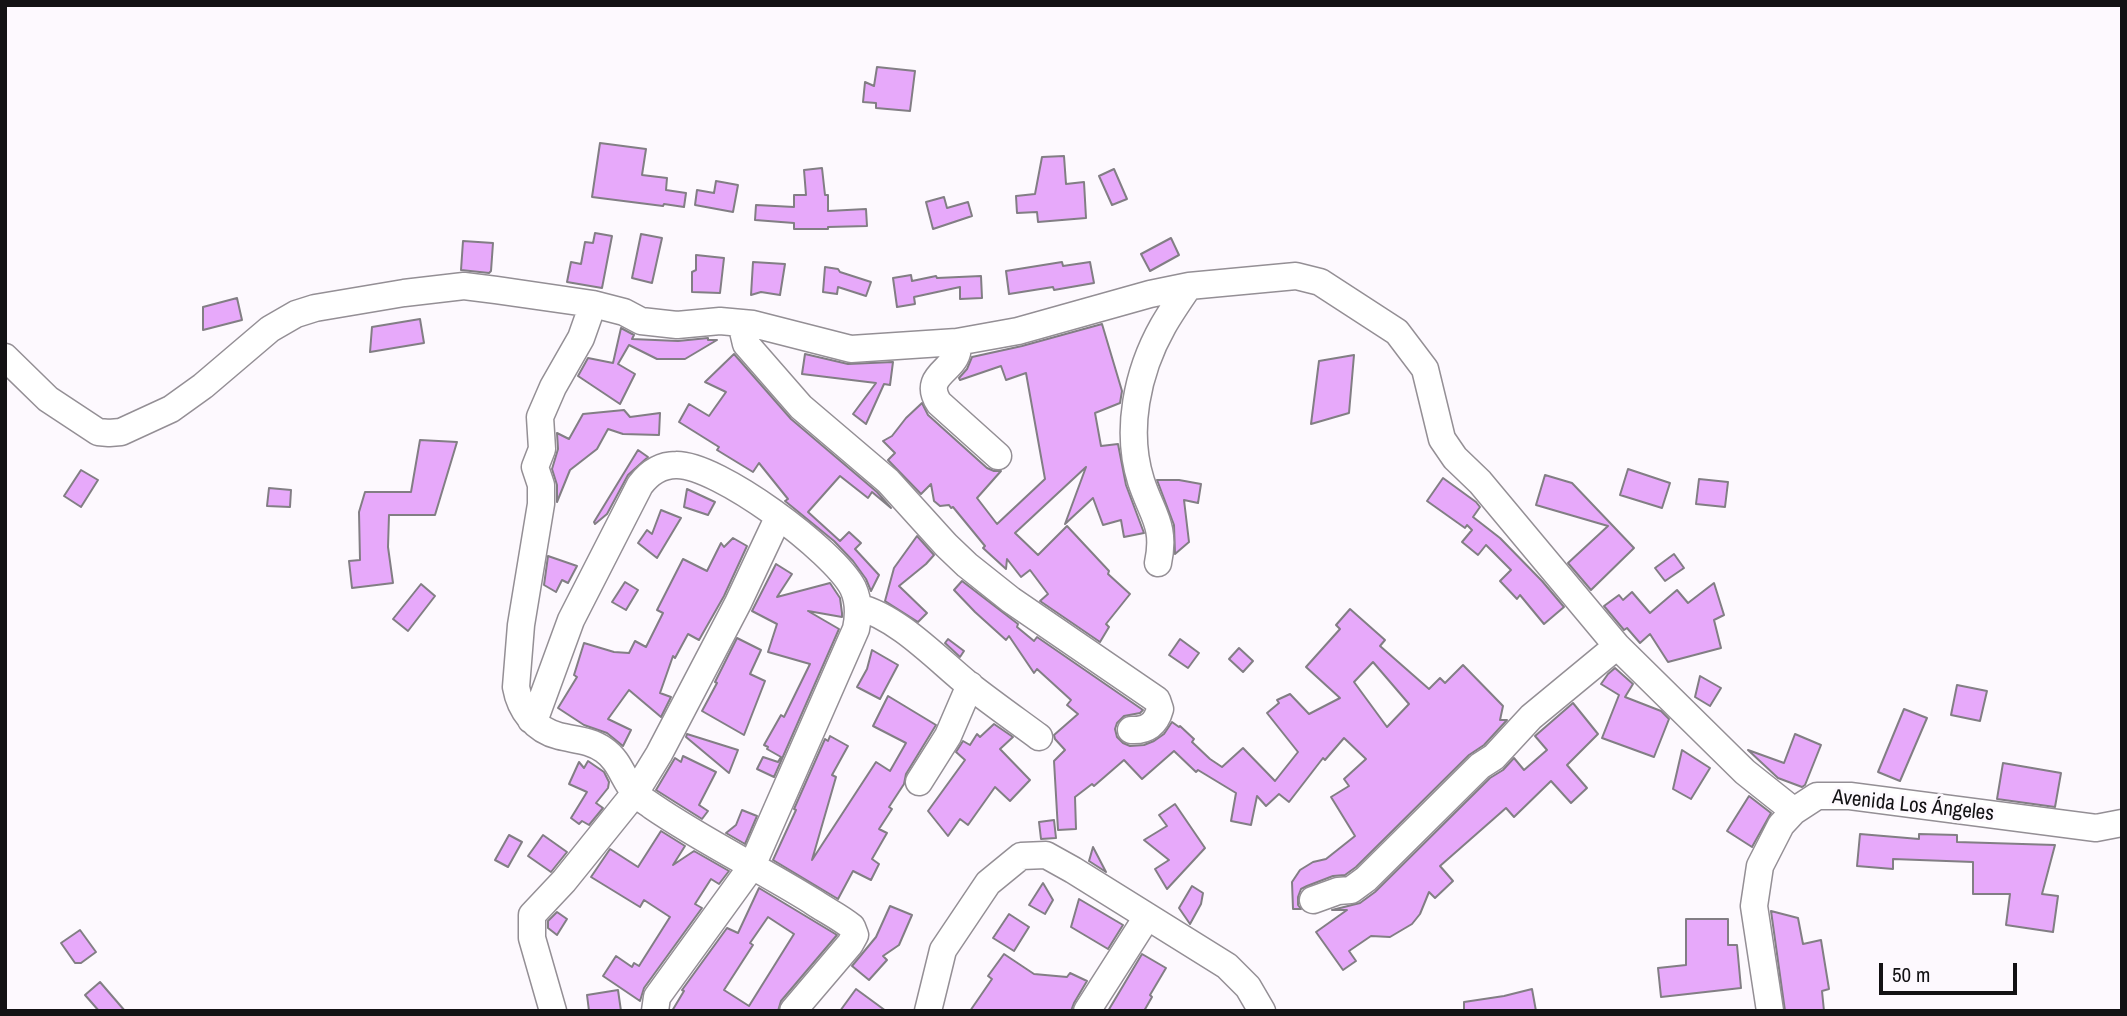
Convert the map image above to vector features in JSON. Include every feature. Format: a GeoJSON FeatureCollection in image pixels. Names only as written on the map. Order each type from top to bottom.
{"type":"FeatureCollection","features":[{"type":"Feature","properties":{"kind":"street"},"geometry":{"type":"LineString","coordinates":[[5,357],[48,399],[98,432],[121,432],[171,409],[203,386],[270,329],[296,314],[315,308],[464,286],[593,304],[624,312],[641,321],[677,325],[720,321],[752,324],[851,349],[957,342],[1018,331],[1150,294],[1189,286],[1296,276],[1320,282],[1397,332],[1425,369],[1442,439],[1455,458],[1479,482],[1618,646],[1745,772],[1794,811]]}},
{"type":"Feature","properties":{"kind":"street"},"geometry":{"type":"LineString","coordinates":[[1158,563],[1161,539],[1159,526],[1137,466],[1134,447],[1135,410],[1155,341],[1189,286]]}},
{"type":"Feature","properties":{"kind":"street"},"geometry":{"type":"LineString","coordinates":[[593,304],[581,338],[553,387],[540,417],[542,449],[536,467],[541,485],[541,504],[521,625],[516,687],[522,706],[531,720],[551,734],[583,740],[606,751],[620,766],[635,793],[654,807],[773,877],[855,930],[850,944],[793,1011]]}},
{"type":"Feature","properties":{"kind":"street"},"geometry":{"type":"LineString","coordinates":[[741,323],[746,344],[800,407],[888,481],[967,565],[1011,600],[1157,700],[1160,709],[1152,724],[1146,729],[1131,730]]}},
{"type":"Feature","properties":{"kind":"street"},"geometry":{"type":"LineString","coordinates":[[957,342],[958,353],[937,377],[934,394],[939,403],[998,456]]}},
{"type":"Feature","properties":{"kind":"street"},"geometry":{"type":"LineString","coordinates":[[531,720],[537,713],[571,620],[640,485],[661,468],[685,466],[728,482],[754,498],[802,535],[852,587],[858,607],[852,640],[752,866],[657,997],[655,1011]]}},
{"type":"Feature","properties":{"kind":"street"},"geometry":{"type":"LineString","coordinates":[[553,1011],[532,939],[532,915],[564,881],[635,793],[659,754],[738,603],[778,517]]}},
{"type":"Feature","properties":{"kind":"street"},"geometry":{"type":"LineString","coordinates":[[858,607],[892,622],[1039,737]]}},
{"type":"Feature","properties":{"kind":"street"},"geometry":{"type":"LineString","coordinates":[[1312,900],[1338,891],[1351,890],[1366,879],[1480,766],[1508,744],[1531,717],[1618,646]]}},
{"type":"Feature","properties":{"kind":"street"},"geometry":{"type":"LineString","coordinates":[[919,782],[948,736],[970,685]]}},
{"type":"Feature","properties":{"kind":"street","name":"Avenida Los Ángeles"},"geometry":{"type":"LineString","coordinates":[[1770,1011],[1754,906],[1760,866],[1781,825],[1794,811],[1817,796],[1850,796],[2096,828],[2122,823]]}},
{"type":"Feature","properties":{"kind":"street"},"geometry":{"type":"LineString","coordinates":[[928,1011],[943,950],[988,883],[1021,856],[1046,855],[1227,966],[1248,987],[1262,1011]]}},
{"type":"Feature","properties":{"kind":"street"},"geometry":{"type":"LineString","coordinates":[[1087,1011],[1147,917]]}},
{"type":"Feature","properties":{"kind":"building"},"geometry":{"type":"Polygon","coordinates":[[[877,67],[915,71],[910,111],[876,108],[876,103],[863,102],[865,82],[874,86],[877,67]]]}},
{"type":"Feature","properties":{"kind":"building"},"geometry":{"type":"Polygon","coordinates":[[[600,143],[646,149],[642,175],[667,178],[666,190],[686,193],[684,207],[592,197],[600,143]]]}},
{"type":"Feature","properties":{"kind":"building"},"geometry":{"type":"Polygon","coordinates":[[[1064,156],[1066,184],[1084,182],[1086,218],[1038,222],[1037,212],[1017,213],[1016,196],[1035,194],[1042,157],[1064,156]]]}},
{"type":"Feature","properties":{"kind":"building"},"geometry":{"type":"Polygon","coordinates":[[[822,168],[825,195],[828,195],[828,211],[866,209],[867,226],[794,229],[794,223],[755,220],[756,205],[794,207],[794,195],[806,195],[804,170],[822,168]]]}},
{"type":"Feature","properties":{"kind":"building"},"geometry":{"type":"Polygon","coordinates":[[[1114,169],[1127,199],[1112,205],[1099,176],[1114,169]]]}},
{"type":"Feature","properties":{"kind":"building"},"geometry":{"type":"Polygon","coordinates":[[[716,181],[738,185],[733,212],[695,205],[697,190],[714,193],[716,181]]]}},
{"type":"Feature","properties":{"kind":"building"},"geometry":{"type":"Polygon","coordinates":[[[944,197],[947,208],[968,202],[972,216],[933,229],[926,202],[944,197]]]}},
{"type":"Feature","properties":{"kind":"building"},"geometry":{"type":"Polygon","coordinates":[[[595,233],[612,236],[602,288],[567,282],[571,262],[581,264],[585,242],[593,243],[595,233]]]}},
{"type":"Feature","properties":{"kind":"building"},"geometry":{"type":"Polygon","coordinates":[[[641,234],[662,238],[652,283],[632,278],[641,234]]]}},
{"type":"Feature","properties":{"kind":"building"},"geometry":{"type":"Polygon","coordinates":[[[1171,238],[1179,255],[1150,271],[1141,254],[1171,238]]]}},
{"type":"Feature","properties":{"kind":"building"},"geometry":{"type":"Polygon","coordinates":[[[463,241],[493,243],[489,273],[461,270],[463,241]]]}},
{"type":"Feature","properties":{"kind":"building"},"geometry":{"type":"Polygon","coordinates":[[[696,255],[724,258],[720,293],[692,292],[692,272],[696,270],[696,255]]]}},
{"type":"Feature","properties":{"kind":"building"},"geometry":{"type":"Polygon","coordinates":[[[753,262],[785,264],[780,295],[761,292],[751,295],[753,262]]]}},
{"type":"Feature","properties":{"kind":"building"},"geometry":{"type":"Polygon","coordinates":[[[1062,262],[1063,266],[1090,262],[1094,283],[1009,294],[1006,271],[1062,262]]]}},
{"type":"Feature","properties":{"kind":"building"},"geometry":{"type":"Polygon","coordinates":[[[825,267],[838,269],[871,282],[866,296],[838,287],[837,294],[823,292],[825,267]]]}},
{"type":"Feature","properties":{"kind":"building"},"geometry":{"type":"Polygon","coordinates":[[[911,275],[912,281],[936,276],[981,276],[982,298],[960,299],[960,287],[914,297],[915,304],[897,307],[893,278],[911,275]]]}},
{"type":"Feature","properties":{"kind":"building"},"geometry":{"type":"Polygon","coordinates":[[[237,298],[242,320],[203,330],[203,307],[237,298]]]}},
{"type":"Feature","properties":{"kind":"building"},"geometry":{"type":"Polygon","coordinates":[[[420,319],[424,343],[370,352],[372,327],[420,319]]]}},
{"type":"Feature","properties":{"kind":"building"},"geometry":{"type":"Polygon","coordinates":[[[1102,324],[1122,391],[1120,403],[1095,413],[1101,446],[1118,444],[1126,485],[1144,533],[1124,537],[1121,520],[1103,525],[1093,498],[1065,524],[1086,467],[1015,533],[1038,555],[1067,526],[1109,571],[1108,574],[1130,594],[1106,624],[1109,627],[1100,642],[1040,601],[1048,594],[1030,570],[1021,577],[1007,559],[1006,569],[983,548],[985,546],[953,507],[940,506],[934,501],[931,484],[921,494],[888,460],[895,453],[883,441],[892,436],[922,403],[928,415],[987,468],[1001,471],[977,498],[997,524],[1045,479],[1026,373],[1006,380],[1001,366],[960,380],[959,378],[972,357],[1102,324]]]}},
{"type":"Feature","properties":{"kind":"building"},"geometry":{"type":"Polygon","coordinates":[[[621,328],[634,335],[632,339],[717,340],[685,359],[657,359],[629,345],[618,364],[635,374],[620,404],[578,376],[588,358],[613,363],[621,328]]]}},
{"type":"Feature","properties":{"kind":"building"},"geometry":{"type":"Polygon","coordinates":[[[734,354],[791,419],[877,492],[891,508],[872,492],[868,498],[840,476],[808,512],[840,541],[849,532],[861,543],[855,549],[879,575],[871,591],[853,561],[834,541],[785,501],[788,499],[759,463],[753,472],[679,422],[689,404],[709,416],[726,392],[705,382],[734,354]]]}},
{"type":"Feature","properties":{"kind":"building"},"geometry":{"type":"Polygon","coordinates":[[[805,354],[848,364],[893,362],[890,385],[884,384],[866,424],[853,414],[876,383],[802,374],[805,354]]]}},
{"type":"Feature","properties":{"kind":"building"},"geometry":{"type":"Polygon","coordinates":[[[1354,355],[1349,413],[1311,424],[1319,361],[1354,355]]]}},
{"type":"Feature","properties":{"kind":"building"},"geometry":{"type":"Polygon","coordinates":[[[624,410],[630,417],[660,413],[659,435],[623,434],[608,429],[597,449],[570,470],[557,502],[557,485],[552,469],[558,449],[557,433],[569,439],[583,414],[624,410]]]}},
{"type":"Feature","properties":{"kind":"building"},"geometry":{"type":"Polygon","coordinates":[[[420,440],[457,442],[435,515],[389,515],[388,547],[393,583],[352,588],[349,561],[360,560],[359,512],[365,492],[411,492],[420,440]]]}},
{"type":"Feature","properties":{"kind":"building"},"geometry":{"type":"Polygon","coordinates":[[[638,450],[648,457],[628,475],[607,514],[595,524],[594,522],[638,450]]]}},
{"type":"Feature","properties":{"kind":"building"},"geometry":{"type":"Polygon","coordinates":[[[1628,469],[1670,483],[1662,508],[1620,495],[1628,469]]]}},
{"type":"Feature","properties":{"kind":"building"},"geometry":{"type":"Polygon","coordinates":[[[81,470],[98,480],[81,507],[64,496],[81,470]]]}},
{"type":"Feature","properties":{"kind":"building"},"geometry":{"type":"Polygon","coordinates":[[[1545,475],[1572,483],[1634,548],[1591,590],[1568,563],[1608,526],[1536,505],[1545,475]]]}},
{"type":"Feature","properties":{"kind":"building"},"geometry":{"type":"Polygon","coordinates":[[[1443,478],[1476,502],[1480,507],[1473,517],[1500,538],[1564,607],[1544,624],[1520,595],[1517,599],[1500,581],[1511,570],[1486,545],[1478,555],[1462,542],[1472,530],[1467,525],[1465,528],[1427,501],[1443,478]]]}},
{"type":"Feature","properties":{"kind":"building"},"geometry":{"type":"Polygon","coordinates":[[[1699,479],[1728,482],[1725,507],[1696,504],[1699,479]]]}},
{"type":"Feature","properties":{"kind":"building"},"geometry":{"type":"Polygon","coordinates":[[[1157,480],[1201,484],[1198,503],[1184,500],[1189,542],[1175,554],[1174,525],[1157,480]]]}},
{"type":"Feature","properties":{"kind":"building"},"geometry":{"type":"Polygon","coordinates":[[[269,488],[291,490],[290,507],[267,506],[269,488]]]}},
{"type":"Feature","properties":{"kind":"building"},"geometry":{"type":"Polygon","coordinates":[[[687,489],[715,502],[708,515],[684,507],[687,489]]]}},
{"type":"Feature","properties":{"kind":"building"},"geometry":{"type":"Polygon","coordinates":[[[661,510],[681,518],[657,558],[638,543],[647,530],[652,534],[661,510]]]}},
{"type":"Feature","properties":{"kind":"building"},"geometry":{"type":"Polygon","coordinates":[[[917,536],[934,555],[899,586],[927,613],[918,622],[885,601],[894,568],[917,536]]]}},
{"type":"Feature","properties":{"kind":"building"},"geometry":{"type":"Polygon","coordinates":[[[733,538],[747,546],[724,596],[699,640],[688,634],[675,658],[673,656],[660,693],[671,697],[661,717],[629,690],[608,719],[631,730],[623,746],[607,733],[584,725],[558,708],[577,677],[574,675],[584,643],[614,652],[629,653],[635,641],[646,647],[663,613],[657,610],[683,559],[707,571],[721,543],[724,547],[733,538]]]}},
{"type":"Feature","properties":{"kind":"building"},"geometry":{"type":"Polygon","coordinates":[[[1674,554],[1684,568],[1665,581],[1655,568],[1674,554]]]}},
{"type":"Feature","properties":{"kind":"building"},"geometry":{"type":"Polygon","coordinates":[[[548,556],[577,566],[568,583],[562,580],[556,592],[544,585],[548,556]]]}},
{"type":"Feature","properties":{"kind":"building"},"geometry":{"type":"Polygon","coordinates":[[[776,564],[792,574],[777,597],[830,583],[840,598],[842,617],[808,611],[839,629],[774,777],[757,769],[763,757],[778,762],[781,757],[764,745],[781,715],[784,717],[810,664],[768,652],[777,624],[752,611],[776,564]]]}},
{"type":"Feature","properties":{"kind":"building"},"geometry":{"type":"Polygon","coordinates":[[[962,581],[1018,624],[1017,627],[1034,641],[1037,637],[1143,710],[1124,716],[1117,723],[1117,737],[1123,743],[1130,746],[1154,741],[1164,734],[1172,722],[1180,726],[1194,739],[1192,742],[1222,767],[1243,748],[1275,781],[1298,752],[1267,713],[1279,703],[1277,700],[1290,694],[1309,714],[1340,698],[1306,667],[1340,629],[1336,625],[1350,609],[1385,640],[1380,646],[1429,689],[1440,678],[1445,683],[1463,665],[1503,706],[1500,720],[1507,720],[1356,867],[1345,875],[1333,876],[1301,889],[1298,905],[1301,909],[1293,909],[1292,882],[1300,870],[1313,862],[1326,859],[1355,836],[1331,797],[1349,786],[1344,779],[1366,759],[1344,738],[1325,760],[1323,758],[1289,802],[1279,794],[1266,806],[1257,796],[1251,825],[1231,821],[1236,793],[1198,770],[1196,772],[1174,751],[1142,779],[1124,760],[1094,786],[1092,784],[1075,797],[1076,829],[1058,830],[1054,761],[1065,750],[1054,735],[1078,714],[1067,705],[1071,700],[1037,669],[1034,673],[1009,636],[1006,640],[954,590],[962,581]],[[1373,662],[1354,682],[1387,727],[1409,704],[1373,662]]]}},
{"type":"Feature","properties":{"kind":"building"},"geometry":{"type":"Polygon","coordinates":[[[625,582],[638,590],[626,610],[612,602],[625,582]]]}},
{"type":"Feature","properties":{"kind":"building"},"geometry":{"type":"Polygon","coordinates":[[[1714,583],[1724,615],[1714,620],[1721,648],[1668,662],[1650,634],[1640,643],[1627,628],[1624,630],[1604,606],[1619,595],[1623,600],[1632,592],[1650,613],[1677,590],[1688,603],[1714,583]]]}},
{"type":"Feature","properties":{"kind":"building"},"geometry":{"type":"Polygon","coordinates":[[[421,584],[435,596],[408,631],[393,619],[421,584]]]}},
{"type":"Feature","properties":{"kind":"building"},"geometry":{"type":"Polygon","coordinates":[[[737,638],[761,650],[750,674],[765,681],[744,735],[702,711],[737,638]]]}},
{"type":"Feature","properties":{"kind":"building"},"geometry":{"type":"Polygon","coordinates":[[[948,639],[964,651],[960,657],[945,643],[948,639]]]}},
{"type":"Feature","properties":{"kind":"building"},"geometry":{"type":"Polygon","coordinates":[[[1180,639],[1199,653],[1188,668],[1169,655],[1180,639]]]}},
{"type":"Feature","properties":{"kind":"building"},"geometry":{"type":"Polygon","coordinates":[[[1239,648],[1253,661],[1243,672],[1229,659],[1239,648]]]}},
{"type":"Feature","properties":{"kind":"building"},"geometry":{"type":"Polygon","coordinates":[[[872,650],[898,665],[880,699],[857,687],[867,669],[872,650]]]}},
{"type":"Feature","properties":{"kind":"building"},"geometry":{"type":"Polygon","coordinates":[[[1615,668],[1633,684],[1625,697],[1661,711],[1669,719],[1654,757],[1602,738],[1619,695],[1601,684],[1615,668]]]}},
{"type":"Feature","properties":{"kind":"building"},"geometry":{"type":"Polygon","coordinates":[[[1700,676],[1721,688],[1710,706],[1695,697],[1700,676]]]}},
{"type":"Feature","properties":{"kind":"building"},"geometry":{"type":"Polygon","coordinates":[[[1957,685],[1987,691],[1980,721],[1951,715],[1957,685]]]}},
{"type":"Feature","properties":{"kind":"building"},"geometry":{"type":"Polygon","coordinates":[[[888,696],[936,725],[906,774],[904,784],[889,807],[892,809],[879,829],[887,833],[872,859],[879,864],[871,880],[853,871],[838,899],[773,860],[825,739],[828,741],[830,736],[848,746],[832,775],[836,777],[812,860],[876,762],[890,771],[906,743],[873,726],[888,696]]]}},
{"type":"Feature","properties":{"kind":"building"},"geometry":{"type":"Polygon","coordinates":[[[1573,703],[1598,734],[1567,765],[1587,788],[1571,803],[1551,781],[1514,817],[1506,808],[1440,866],[1453,881],[1435,898],[1429,892],[1420,914],[1412,924],[1390,937],[1371,936],[1349,951],[1356,961],[1343,970],[1316,932],[1347,910],[1332,910],[1360,903],[1375,892],[1490,778],[1503,770],[1514,758],[1524,770],[1547,750],[1535,736],[1573,703]]]}},
{"type":"Feature","properties":{"kind":"building"},"geometry":{"type":"Polygon","coordinates":[[[1904,709],[1927,718],[1900,781],[1878,772],[1904,709]]]}},
{"type":"Feature","properties":{"kind":"building"},"geometry":{"type":"Polygon","coordinates":[[[994,724],[1013,737],[1000,749],[1030,780],[1010,801],[995,787],[968,825],[960,819],[948,836],[928,811],[965,760],[956,752],[963,741],[970,745],[977,734],[980,737],[994,724]]]}},
{"type":"Feature","properties":{"kind":"building"},"geometry":{"type":"Polygon","coordinates":[[[687,734],[738,750],[729,773],[686,737],[687,734]]]}},
{"type":"Feature","properties":{"kind":"building"},"geometry":{"type":"Polygon","coordinates":[[[1795,734],[1821,745],[1802,787],[1778,778],[1748,750],[1784,763],[1795,734]]]}},
{"type":"Feature","properties":{"kind":"building"},"geometry":{"type":"Polygon","coordinates":[[[1682,750],[1710,768],[1691,799],[1673,789],[1682,750]]]}},
{"type":"Feature","properties":{"kind":"building"},"geometry":{"type":"Polygon","coordinates":[[[683,756],[716,772],[699,805],[708,811],[702,819],[656,790],[675,758],[681,762],[683,756]]]}},
{"type":"Feature","properties":{"kind":"building"},"geometry":{"type":"Polygon","coordinates":[[[588,761],[604,772],[609,782],[608,788],[596,803],[603,808],[589,825],[582,821],[579,824],[571,818],[587,792],[569,784],[579,762],[584,768],[588,761]]]}},
{"type":"Feature","properties":{"kind":"building"},"geometry":{"type":"Polygon","coordinates":[[[2003,763],[2061,773],[2055,807],[1997,799],[2003,763]]]}},
{"type":"Feature","properties":{"kind":"building"},"geometry":{"type":"Polygon","coordinates":[[[1749,796],[1771,813],[1752,847],[1727,831],[1749,796]]]}},
{"type":"Feature","properties":{"kind":"building"},"geometry":{"type":"Polygon","coordinates":[[[1175,804],[1205,848],[1167,889],[1155,869],[1169,860],[1144,840],[1167,826],[1159,815],[1175,804]]]}},
{"type":"Feature","properties":{"kind":"building"},"geometry":{"type":"Polygon","coordinates":[[[742,810],[757,816],[745,844],[726,833],[736,825],[742,810]]]}},
{"type":"Feature","properties":{"kind":"building"},"geometry":{"type":"Polygon","coordinates":[[[1054,820],[1056,838],[1041,839],[1039,822],[1054,820]]]}},
{"type":"Feature","properties":{"kind":"building"},"geometry":{"type":"Polygon","coordinates":[[[661,831],[685,846],[673,865],[694,851],[729,871],[719,884],[711,879],[695,904],[702,908],[644,988],[640,1001],[603,976],[616,956],[632,967],[634,963],[639,966],[670,917],[644,900],[640,907],[591,877],[610,849],[638,867],[661,831]]]}},
{"type":"Feature","properties":{"kind":"building"},"geometry":{"type":"Polygon","coordinates":[[[1860,834],[1919,839],[1919,834],[1957,835],[1957,842],[2055,845],[2042,894],[2058,896],[2053,932],[2006,925],[2010,894],[1973,894],[1973,862],[1893,859],[1893,869],[1857,866],[1860,834]]]}},
{"type":"Feature","properties":{"kind":"building"},"geometry":{"type":"Polygon","coordinates":[[[509,835],[522,842],[508,867],[495,860],[509,835]]]}},
{"type":"Feature","properties":{"kind":"building"},"geometry":{"type":"Polygon","coordinates":[[[543,835],[567,852],[551,872],[528,856],[543,835]]]}},
{"type":"Feature","properties":{"kind":"building"},"geometry":{"type":"Polygon","coordinates":[[[1093,847],[1106,872],[1089,861],[1093,847]]]}},
{"type":"Feature","properties":{"kind":"building"},"geometry":{"type":"Polygon","coordinates":[[[1043,883],[1053,900],[1045,914],[1029,905],[1043,883]]]}},
{"type":"Feature","properties":{"kind":"building"},"geometry":{"type":"Polygon","coordinates":[[[1192,886],[1203,893],[1201,904],[1190,924],[1179,908],[1192,886]]]}},
{"type":"Feature","properties":{"kind":"building"},"geometry":{"type":"Polygon","coordinates":[[[759,888],[837,935],[781,1001],[778,1011],[672,1011],[684,991],[682,990],[727,928],[738,933],[759,888]],[[768,917],[724,990],[749,1006],[794,934],[768,917]]]}},
{"type":"Feature","properties":{"kind":"building"},"geometry":{"type":"Polygon","coordinates":[[[1079,899],[1123,925],[1108,949],[1071,927],[1079,899]]]}},
{"type":"Feature","properties":{"kind":"building"},"geometry":{"type":"Polygon","coordinates":[[[890,906],[912,915],[899,945],[883,956],[887,960],[869,980],[852,966],[876,937],[890,906]]]}},
{"type":"Feature","properties":{"kind":"building"},"geometry":{"type":"Polygon","coordinates":[[[1771,911],[1798,918],[1803,944],[1821,940],[1829,989],[1822,991],[1824,1011],[1785,1011],[1771,911]]]}},
{"type":"Feature","properties":{"kind":"building"},"geometry":{"type":"Polygon","coordinates":[[[557,912],[567,919],[557,935],[548,928],[548,921],[557,912]]]}},
{"type":"Feature","properties":{"kind":"building"},"geometry":{"type":"Polygon","coordinates":[[[1009,914],[1029,927],[1014,951],[993,938],[1009,914]]]}},
{"type":"Feature","properties":{"kind":"building"},"geometry":{"type":"Polygon","coordinates":[[[1686,919],[1728,919],[1728,945],[1737,945],[1741,988],[1661,997],[1658,968],[1686,965],[1686,919]]]}},
{"type":"Feature","properties":{"kind":"building"},"geometry":{"type":"Polygon","coordinates":[[[80,930],[96,952],[81,963],[75,963],[61,943],[80,930]]]}},
{"type":"Feature","properties":{"kind":"building"},"geometry":{"type":"Polygon","coordinates":[[[1004,954],[1034,974],[1067,977],[1070,973],[1087,981],[1071,1011],[970,1011],[992,979],[988,976],[1004,954]]]}},
{"type":"Feature","properties":{"kind":"building"},"geometry":{"type":"Polygon","coordinates":[[[1142,954],[1166,968],[1144,1011],[1108,1011],[1142,954]]]}},
{"type":"Feature","properties":{"kind":"building"},"geometry":{"type":"Polygon","coordinates":[[[100,982],[125,1011],[99,1011],[85,995],[100,982]]]}},
{"type":"Feature","properties":{"kind":"building"},"geometry":{"type":"Polygon","coordinates":[[[856,989],[886,1011],[840,1011],[856,989]]]}},
{"type":"Feature","properties":{"kind":"building"},"geometry":{"type":"Polygon","coordinates":[[[1532,989],[1536,1011],[1464,1011],[1464,1002],[1532,989]]]}},
{"type":"Feature","properties":{"kind":"building"},"geometry":{"type":"Polygon","coordinates":[[[618,990],[621,1011],[589,1011],[587,995],[618,990]]]}}]}
